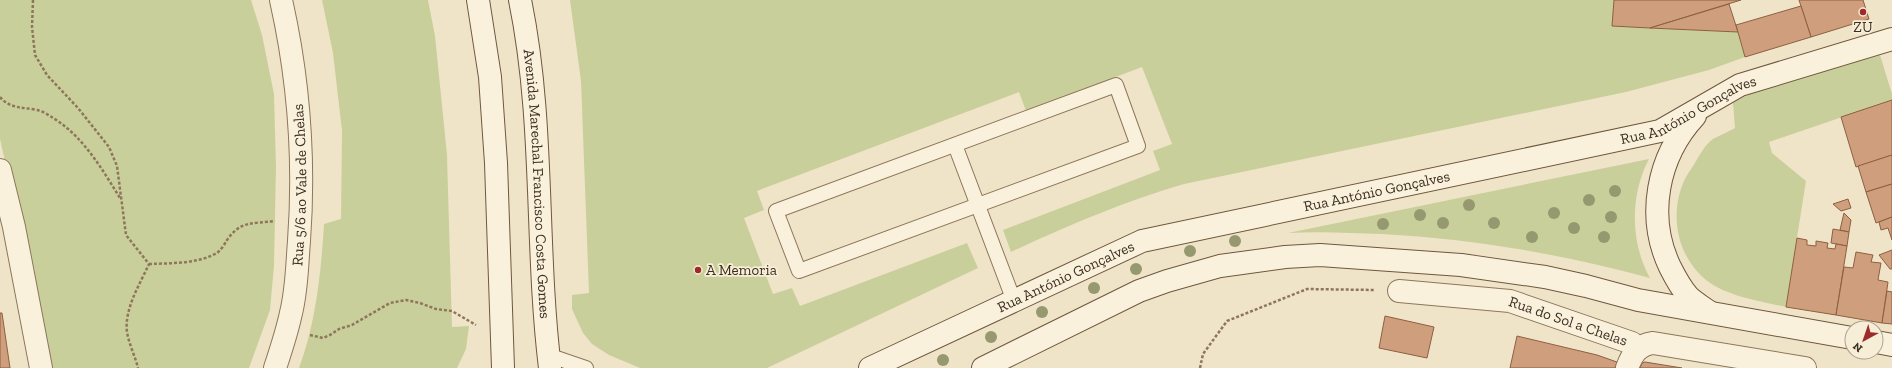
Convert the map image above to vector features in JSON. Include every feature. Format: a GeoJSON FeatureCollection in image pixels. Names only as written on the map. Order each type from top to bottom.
{"type":"FeatureCollection","features":[{"type":"Feature","properties":{"kind":"main road","name":"Rua 5/6 ao Vale de Chelas"},"geometry":{"type":"LineString","coordinates":[[275,368],[289,322],[296,287],[302,148],[299,108],[292,55],[281,0]]}},
{"type":"Feature","properties":{"kind":"main road"},"geometry":{"type":"LineString","coordinates":[[478,0],[490,77],[496,163],[503,368]]}},
{"type":"Feature","properties":{"kind":"main road","name":"Avenida Marechal Francisco Costa Gomes"},"geometry":{"type":"LineString","coordinates":[[520,0],[535,103],[539,219],[549,362]]}},
{"type":"Feature","properties":{"kind":"main road","name":"Rua António Gonçalves"},"geometry":{"type":"LineString","coordinates":[[870,368],[1142,241],[1660,131],[1740,85],[1892,39]]}},
{"type":"Feature","properties":{"kind":"main road"},"geometry":{"type":"LineString","coordinates":[[1704,106],[1677,139],[1668,157],[1659,191],[1658,219],[1661,240],[1667,260],[1676,279],[1688,296],[1709,312]]}},
{"type":"Feature","properties":{"kind":"main road"},"geometry":{"type":"LineString","coordinates":[[0,170],[14,226],[41,368]]}},
{"type":"Feature","properties":{"kind":"main road"},"geometry":{"type":"LineString","coordinates":[[982,368],[1140,291],[1167,281],[1220,266],[1285,257],[1320,255],[1461,265],[1545,277],[1638,300],[1844,337]]}},
{"type":"Feature","properties":{"kind":"main road","name":"Rua do Sol a Chelas"},"geometry":{"type":"LineString","coordinates":[[1399,291],[1510,301],[1632,343],[1638,349],[1645,344],[1653,343],[1805,368]]}},
{"type":"Feature","properties":{"kind":"main road"},"geometry":{"type":"LineString","coordinates":[[1627,368],[1632,355],[1638,349]]}},
{"type":"Feature","properties":{"kind":"lane"},"geometry":{"type":"LineString","coordinates":[[1116,85],[1138,146],[798,271],[776,211],[955,145],[1116,85]]}},
{"type":"Feature","properties":{"kind":"lane"},"geometry":{"type":"LineString","coordinates":[[955,145],[1014,301]]}},
{"type":"Feature","properties":{"kind":"lane"},"geometry":{"type":"LineString","coordinates":[[549,362],[586,368]]}},
{"type":"Feature","properties":{"kind":"path"},"geometry":{"type":"LineString","coordinates":[[33,0],[32,27],[35,55],[47,75],[78,108],[109,147],[117,166],[126,235],[149,264]]}},
{"type":"Feature","properties":{"kind":"path"},"geometry":{"type":"LineString","coordinates":[[0,97],[19,109],[37,110],[54,118],[74,135],[93,157],[121,199]]}},
{"type":"Feature","properties":{"kind":"path"},"geometry":{"type":"LineString","coordinates":[[149,264],[184,263],[201,260],[217,254],[230,236],[241,225],[278,221],[300,222]]}},
{"type":"Feature","properties":{"kind":"path"},"geometry":{"type":"LineString","coordinates":[[138,368],[128,332],[127,318],[134,297],[149,264]]}},
{"type":"Feature","properties":{"kind":"path"},"geometry":{"type":"LineString","coordinates":[[1200,368],[1203,354],[1227,321],[1299,292],[1307,289],[1399,291]]}},
{"type":"Feature","properties":{"kind":"path"},"geometry":{"type":"LineString","coordinates":[[289,322],[309,334],[323,338],[352,325],[390,303],[406,300],[436,309],[452,311],[481,328]]}},
{"type":"Feature","properties":{"kind":"green space"},"geometry":{"type":"Polygon","coordinates":[[[0,0],[251,0],[262,35],[274,94],[276,167],[274,266],[270,310],[249,368],[51,368],[0,139],[0,0]]]}},
{"type":"Feature","properties":{"kind":"green space"},"geometry":{"type":"Polygon","coordinates":[[[322,0],[428,0],[435,36],[447,155],[452,327],[469,326],[466,349],[457,368],[299,368],[314,315],[324,224],[341,219],[342,131],[333,53],[322,0]]]}},
{"type":"Feature","properties":{"kind":"green space"},"geometry":{"type":"Polygon","coordinates":[[[570,0],[1614,0],[1613,26],[1738,32],[1745,57],[1709,70],[1626,92],[1184,184],[1139,198],[1011,252],[1003,230],[1160,170],[1153,151],[1172,144],[1142,67],[1026,111],[1019,92],[757,191],[764,210],[744,218],[773,294],[792,288],[800,306],[967,243],[978,268],[767,368],[640,368],[609,355],[592,344],[583,333],[572,309],[572,295],[589,293],[581,81],[570,0]]]}},
{"type":"Feature","properties":{"kind":"green space"},"geometry":{"type":"Polygon","coordinates":[[[1880,55],[1892,94],[1892,100],[1769,142],[1772,153],[1806,181],[1786,307],[1724,291],[1706,280],[1688,259],[1682,247],[1678,234],[1677,207],[1679,194],[1685,179],[1704,148],[1713,139],[1735,128],[1733,103],[1753,92],[1880,55]]]}},
{"type":"Feature","properties":{"kind":"green space"},"geometry":{"type":"Polygon","coordinates":[[[1649,159],[1638,188],[1635,218],[1639,249],[1643,264],[1650,278],[1617,269],[1551,255],[1484,244],[1416,236],[1382,234],[1324,232],[1288,233],[1649,159]]]}},
{"type":"Feature","properties":{"kind":"building"},"geometry":{"type":"Polygon","coordinates":[[[1614,0],[1741,0],[1650,28],[1612,26],[1614,0]]]}},
{"type":"Feature","properties":{"kind":"building"},"geometry":{"type":"Polygon","coordinates":[[[1799,0],[1863,0],[1869,19],[1811,37],[1799,0]]]}},
{"type":"Feature","properties":{"kind":"building"},"geometry":{"type":"Polygon","coordinates":[[[1729,4],[1738,32],[1650,28],[1729,4]]]}},
{"type":"Feature","properties":{"kind":"building"},"geometry":{"type":"Polygon","coordinates":[[[1801,6],[1811,37],[1745,57],[1736,25],[1801,6]]]}},
{"type":"Feature","properties":{"kind":"building"},"geometry":{"type":"Polygon","coordinates":[[[1892,100],[1892,155],[1856,167],[1841,117],[1892,100]]]}},
{"type":"Feature","properties":{"kind":"building"},"geometry":{"type":"Polygon","coordinates":[[[1892,155],[1892,184],[1866,192],[1858,166],[1892,155]]]}},
{"type":"Feature","properties":{"kind":"building"},"geometry":{"type":"Polygon","coordinates":[[[1892,184],[1892,217],[1876,223],[1866,192],[1892,184]]]}},
{"type":"Feature","properties":{"kind":"building"},"geometry":{"type":"Polygon","coordinates":[[[1848,199],[1851,208],[1841,211],[1833,204],[1848,199]]]}},
{"type":"Feature","properties":{"kind":"building"},"geometry":{"type":"Polygon","coordinates":[[[1844,213],[1851,220],[1849,232],[1840,230],[1844,213]]]}},
{"type":"Feature","properties":{"kind":"building"},"geometry":{"type":"Polygon","coordinates":[[[1892,217],[1892,240],[1888,228],[1881,230],[1879,222],[1892,217]]]}},
{"type":"Feature","properties":{"kind":"building"},"geometry":{"type":"Polygon","coordinates":[[[1833,229],[1849,232],[1847,246],[1831,243],[1833,229]]]}},
{"type":"Feature","properties":{"kind":"building"},"geometry":{"type":"Polygon","coordinates":[[[1797,238],[1807,240],[1807,245],[1816,246],[1816,241],[1828,243],[1827,248],[1835,249],[1836,244],[1847,246],[1836,315],[1786,307],[1797,238]]]}},
{"type":"Feature","properties":{"kind":"building"},"geometry":{"type":"Polygon","coordinates":[[[1892,250],[1892,269],[1890,269],[1879,255],[1892,250]]]}},
{"type":"Feature","properties":{"kind":"building"},"geometry":{"type":"Polygon","coordinates":[[[1856,252],[1873,255],[1871,262],[1881,263],[1878,280],[1888,282],[1882,320],[1865,320],[1836,315],[1844,267],[1853,268],[1856,252]]]}},
{"type":"Feature","properties":{"kind":"building"},"geometry":{"type":"Polygon","coordinates":[[[1887,291],[1892,292],[1892,324],[1884,323],[1884,320],[1882,320],[1887,291]]]}},
{"type":"Feature","properties":{"kind":"building"},"geometry":{"type":"Polygon","coordinates":[[[0,313],[2,313],[10,368],[0,368],[0,313]]]}},
{"type":"Feature","properties":{"kind":"building"},"geometry":{"type":"Polygon","coordinates":[[[1385,316],[1434,327],[1427,358],[1379,348],[1385,316]]]}},
{"type":"Feature","properties":{"kind":"building"},"geometry":{"type":"Polygon","coordinates":[[[1517,336],[1597,355],[1617,362],[1615,368],[1510,368],[1517,336]]]}},
{"type":"Feature","properties":{"kind":"building"},"geometry":{"type":"Polygon","coordinates":[[[1645,362],[1682,368],[1640,368],[1642,363],[1645,362]]]}},
{"type":"Feature","properties":{"kind":"place","name":"ZU"},"geometry":{"type":"Point","coordinates":[1863,12]}},
{"type":"Feature","properties":{"kind":"place","name":"A Memoria"},"geometry":{"type":"Point","coordinates":[698,270]}}]}
